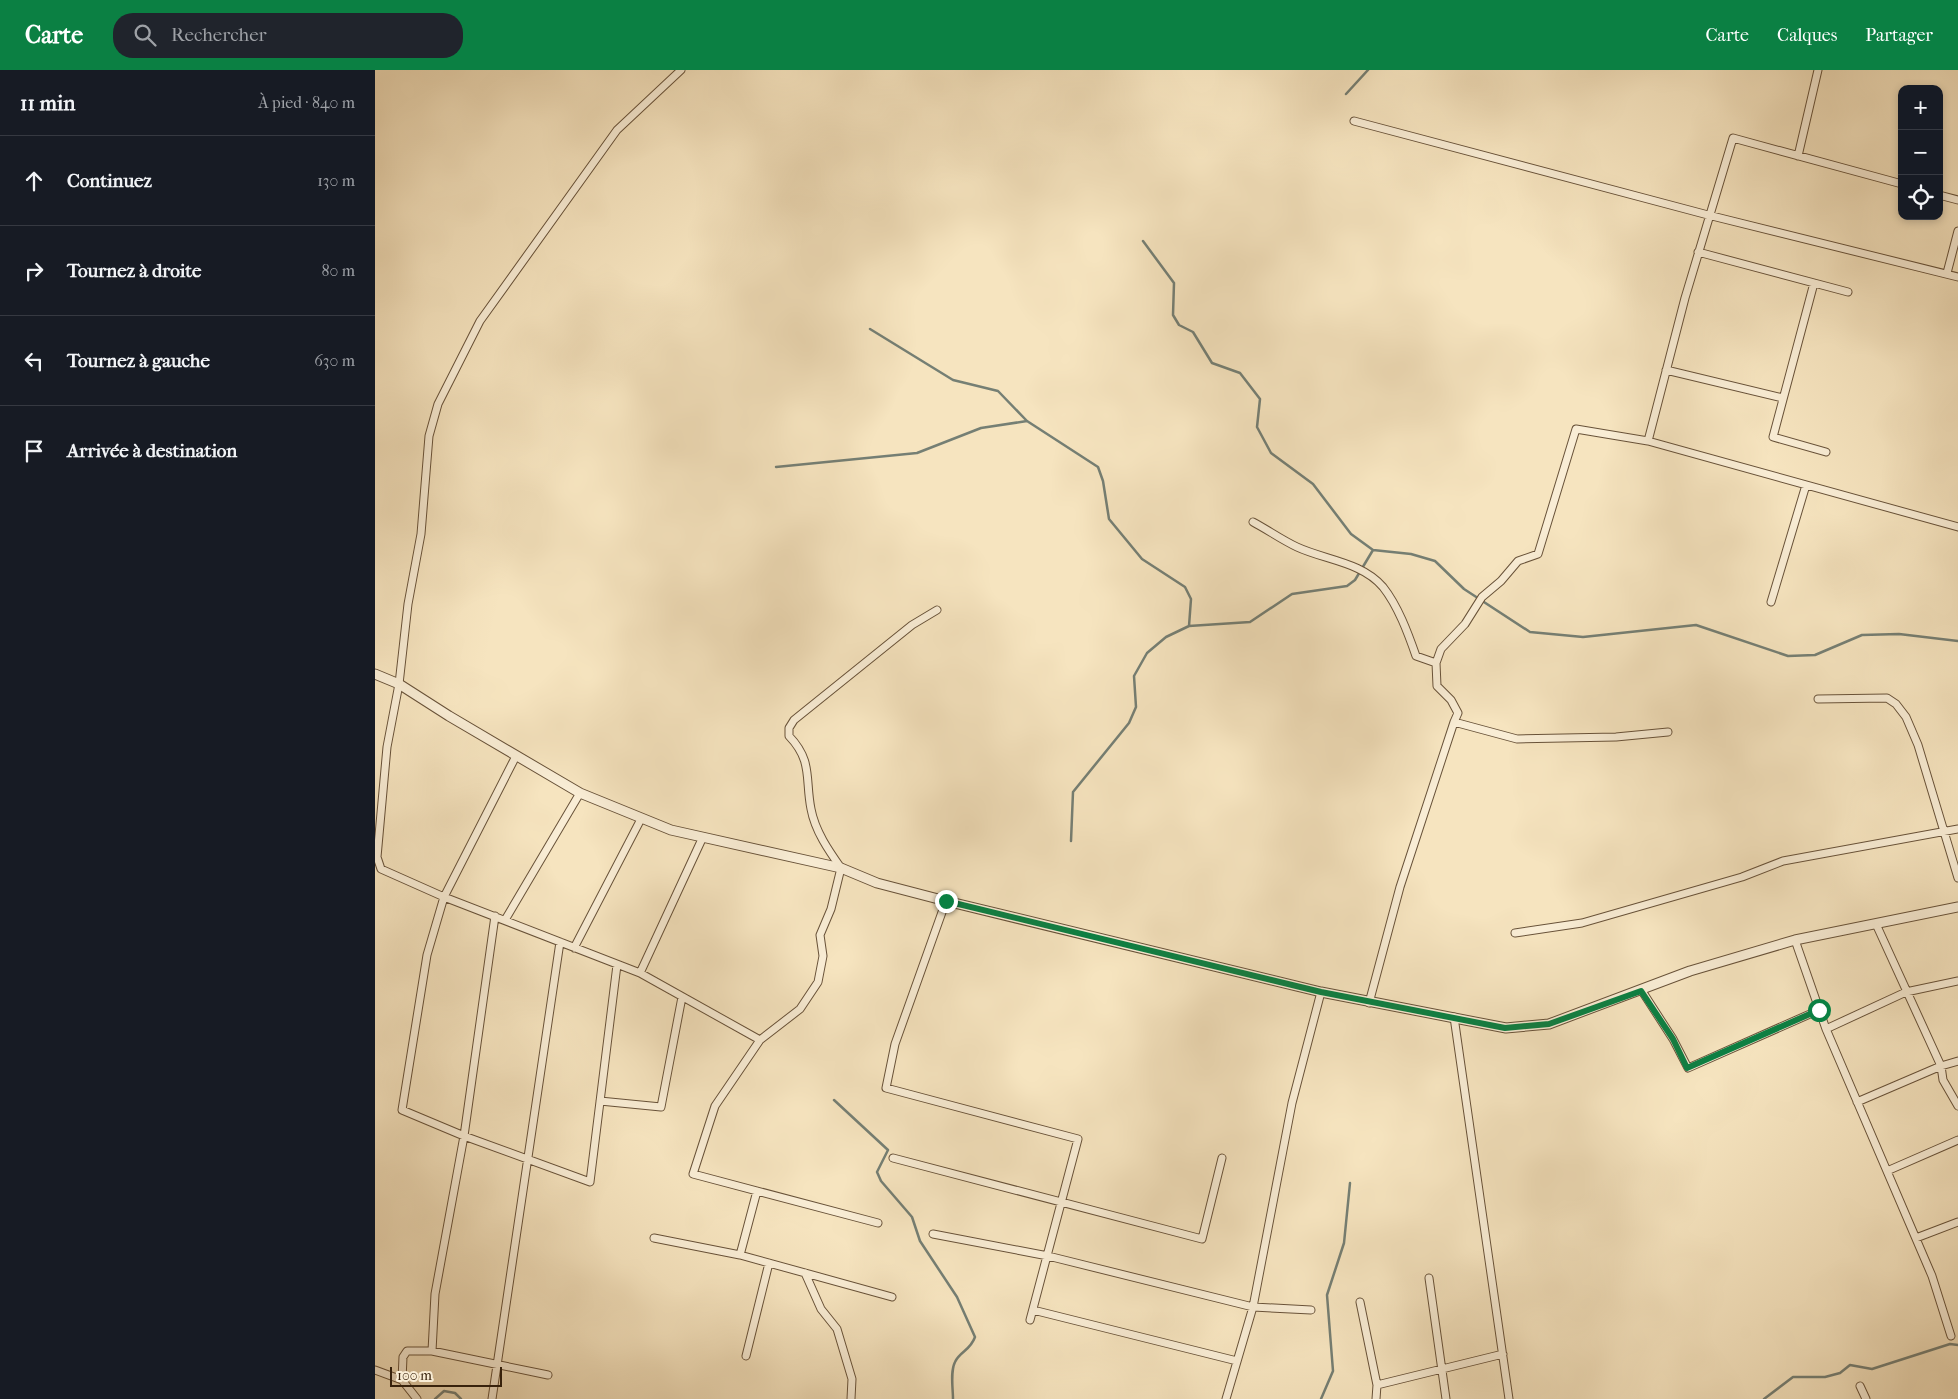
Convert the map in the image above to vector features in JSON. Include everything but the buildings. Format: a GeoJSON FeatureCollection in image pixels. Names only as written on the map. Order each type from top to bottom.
{"type":"FeatureCollection","features":[{"type":"Feature","properties":{"kind":"street"},"geometry":{"type":"LineString","coordinates":[[681,70],[617,130],[480,321],[442,397],[429,436],[421,534],[408,604],[399,684],[387,747],[377,857],[381,869],[444,897],[639,974],[760,1040]]}},
{"type":"Feature","properties":{"kind":"street"},"geometry":{"type":"LineString","coordinates":[[1798,156],[1818,70]]}},
{"type":"Feature","properties":{"kind":"street"},"geometry":{"type":"LineString","coordinates":[[1354,120],[1708,215],[1958,277]]}},
{"type":"Feature","properties":{"kind":"street"},"geometry":{"type":"LineString","coordinates":[[1648,441],[1697,252],[1733,138],[1898,183]]}},
{"type":"Feature","properties":{"kind":"street"},"geometry":{"type":"LineString","coordinates":[[1943,195],[1958,200]]}},
{"type":"Feature","properties":{"kind":"street"},"geometry":{"type":"LineString","coordinates":[[1947,274],[1958,231]]}},
{"type":"Feature","properties":{"kind":"street"},"geometry":{"type":"LineString","coordinates":[[1697,252],[1848,292]]}},
{"type":"Feature","properties":{"kind":"street"},"geometry":{"type":"LineString","coordinates":[[1814,283],[1773,437],[1826,452]]}},
{"type":"Feature","properties":{"kind":"street"},"geometry":{"type":"LineString","coordinates":[[1666,370],[1783,398]]}},
{"type":"Feature","properties":{"kind":"street"},"geometry":{"type":"LineString","coordinates":[[1369,1003],[1400,887],[1458,713],[1451,700],[1437,686],[1436,663],[1441,649],[1465,624],[1482,598],[1501,581],[1518,561],[1538,554],[1575,429],[1648,441],[1958,528]]}},
{"type":"Feature","properties":{"kind":"street"},"geometry":{"type":"LineString","coordinates":[[1771,602],[1806,485]]}},
{"type":"Feature","properties":{"kind":"street"},"geometry":{"type":"LineString","coordinates":[[1253,522],[1298,547],[1335,559],[1369,575],[1383,587],[1416,656],[1436,663]]}},
{"type":"Feature","properties":{"kind":"street"},"geometry":{"type":"LineString","coordinates":[[878,1223],[693,1174],[715,1106],[760,1040],[800,1009],[818,982],[823,956],[820,935],[831,909],[841,868],[822,839],[811,811],[805,759],[801,748],[789,736],[789,728],[794,720],[912,626],[937,610]]}},
{"type":"Feature","properties":{"kind":"street"},"geometry":{"type":"LineString","coordinates":[[375,674],[399,684],[580,793],[641,819],[702,839],[841,868],[877,882],[946,901],[1321,992],[1369,1003],[1454,1017],[1505,1028],[1549,1024],[1691,971],[1795,940],[1958,907]]}},
{"type":"Feature","properties":{"kind":"street"},"geometry":{"type":"LineString","coordinates":[[1818,699],[1887,698],[1896,704],[1906,717],[1918,745],[1958,878]]}},
{"type":"Feature","properties":{"kind":"street"},"geometry":{"type":"LineString","coordinates":[[1454,722],[1517,739],[1616,737],[1668,732]]}},
{"type":"Feature","properties":{"kind":"street"},"geometry":{"type":"LineString","coordinates":[[517,756],[444,897],[427,955],[403,1110],[464,1136],[590,1182],[617,965]]}},
{"type":"Feature","properties":{"kind":"street"},"geometry":{"type":"LineString","coordinates":[[505,920],[580,793]]}},
{"type":"Feature","properties":{"kind":"street"},"geometry":{"type":"LineString","coordinates":[[574,948],[641,819]]}},
{"type":"Feature","properties":{"kind":"street"},"geometry":{"type":"LineString","coordinates":[[1515,933],[1582,923],[1742,878],[1783,861],[1958,829]]}},
{"type":"Feature","properties":{"kind":"street"},"geometry":{"type":"LineString","coordinates":[[639,974],[702,839]]}},
{"type":"Feature","properties":{"kind":"street"},"geometry":{"type":"LineString","coordinates":[[946,901],[895,1044],[886,1088],[1078,1140],[1030,1320]]}},
{"type":"Feature","properties":{"kind":"street"},"geometry":{"type":"LineString","coordinates":[[432,1351],[435,1294],[464,1136],[495,916]]}},
{"type":"Feature","properties":{"kind":"street"},"geometry":{"type":"LineString","coordinates":[[1876,924],[1941,1066],[1943,1080],[1958,1106]]}},
{"type":"Feature","properties":{"kind":"street"},"geometry":{"type":"LineString","coordinates":[[1795,940],[1826,1028],[1932,1276],[1951,1336]]}},
{"type":"Feature","properties":{"kind":"street"},"geometry":{"type":"LineString","coordinates":[[493,1399],[496,1366],[526,1159],[560,942]]}},
{"type":"Feature","properties":{"kind":"street"},"geometry":{"type":"LineString","coordinates":[[1826,1028],[1906,992],[1958,981]]}},
{"type":"Feature","properties":{"kind":"street"},"geometry":{"type":"LineString","coordinates":[[1641,991],[1673,1039],[1687,1068],[1819,1010]]}},
{"type":"Feature","properties":{"kind":"street"},"geometry":{"type":"LineString","coordinates":[[1226,1399],[1253,1307],[1292,1103],[1321,992]]}},
{"type":"Feature","properties":{"kind":"street"},"geometry":{"type":"LineString","coordinates":[[600,1102],[661,1107],[683,997]]}},
{"type":"Feature","properties":{"kind":"street"},"geometry":{"type":"LineString","coordinates":[[1454,1017],[1509,1399]]}},
{"type":"Feature","properties":{"kind":"street"},"geometry":{"type":"LineString","coordinates":[[1857,1102],[1941,1066],[1958,1061]]}},
{"type":"Feature","properties":{"kind":"street"},"geometry":{"type":"LineString","coordinates":[[1887,1172],[1958,1140]]}},
{"type":"Feature","properties":{"kind":"street"},"geometry":{"type":"LineString","coordinates":[[893,1158],[1202,1239],[1222,1158]]}},
{"type":"Feature","properties":{"kind":"street"},"geometry":{"type":"LineString","coordinates":[[740,1254],[757,1191]]}},
{"type":"Feature","properties":{"kind":"street"},"geometry":{"type":"LineString","coordinates":[[1916,1238],[1958,1222]]}},
{"type":"Feature","properties":{"kind":"street"},"geometry":{"type":"LineString","coordinates":[[933,1234],[1047,1256],[1253,1307],[1311,1310]]}},
{"type":"Feature","properties":{"kind":"street"},"geometry":{"type":"LineString","coordinates":[[654,1238],[740,1254],[891,1297]]}},
{"type":"Feature","properties":{"kind":"street"},"geometry":{"type":"LineString","coordinates":[[746,1356],[769,1263]]}},
{"type":"Feature","properties":{"kind":"street"},"geometry":{"type":"LineString","coordinates":[[805,1273],[821,1309],[837,1329],[852,1379],[851,1399]]}},
{"type":"Feature","properties":{"kind":"street"},"geometry":{"type":"LineString","coordinates":[[1429,1278],[1446,1399]]}},
{"type":"Feature","properties":{"kind":"street"},"geometry":{"type":"LineString","coordinates":[[1360,1302],[1377,1385],[1376,1399]]}},
{"type":"Feature","properties":{"kind":"street"},"geometry":{"type":"LineString","coordinates":[[1033,1310],[1237,1361]]}},
{"type":"Feature","properties":{"kind":"street"},"geometry":{"type":"LineString","coordinates":[[402,1380],[403,1357],[407,1351],[432,1351],[496,1366],[548,1375]]}},
{"type":"Feature","properties":{"kind":"street"},"geometry":{"type":"LineString","coordinates":[[1377,1385],[1503,1354]]}},
{"type":"Feature","properties":{"kind":"street"},"geometry":{"type":"LineString","coordinates":[[375,1370],[402,1380],[417,1399]]}},
{"type":"Feature","properties":{"kind":"street"},"geometry":{"type":"LineString","coordinates":[[1860,1386],[1866,1399]]}},
{"type":"Feature","properties":{"kind":"waterway"},"geometry":{"type":"LineString","coordinates":[[1346,94],[1368,70]]}},
{"type":"Feature","properties":{"kind":"waterway"},"geometry":{"type":"LineString","coordinates":[[1143,241],[1174,283],[1173,315],[1179,325],[1193,332],[1212,363],[1240,373],[1260,399],[1257,427],[1271,453],[1313,484],[1351,534],[1373,550],[1411,554],[1435,561],[1464,589],[1530,632],[1583,637],[1696,625],[1788,656],[1815,655],[1862,635],[1899,634],[1958,641]]}},
{"type":"Feature","properties":{"kind":"waterway"},"geometry":{"type":"LineString","coordinates":[[870,329],[953,380],[998,391],[1027,421],[1098,467],[1103,481],[1109,519],[1142,559],[1185,587],[1191,599],[1189,626]]}},
{"type":"Feature","properties":{"kind":"waterway"},"geometry":{"type":"LineString","coordinates":[[776,467],[917,453],[981,428],[1027,421]]}},
{"type":"Feature","properties":{"kind":"waterway"},"geometry":{"type":"LineString","coordinates":[[1071,841],[1073,792],[1129,723],[1136,707],[1134,676],[1147,653],[1166,637],[1189,626],[1250,622],[1292,594],[1347,586],[1355,580],[1373,550]]}},
{"type":"Feature","properties":{"kind":"waterway"},"geometry":{"type":"LineString","coordinates":[[834,1100],[888,1150],[877,1172],[881,1181],[912,1217],[920,1241],[957,1297],[975,1337],[973,1342],[957,1358],[953,1366],[953,1399]]}},
{"type":"Feature","properties":{"kind":"waterway"},"geometry":{"type":"LineString","coordinates":[[1321,1399],[1333,1371],[1327,1295],[1344,1243],[1350,1183]]}},
{"type":"Feature","properties":{"kind":"waterway"},"geometry":{"type":"LineString","coordinates":[[1764,1399],[1793,1377],[1825,1377],[1840,1373],[1850,1365],[1872,1369],[1950,1344],[1958,1345]]}},
{"type":"Feature","properties":{"kind":"waterway"},"geometry":{"type":"LineString","coordinates":[[435,1399],[444,1391],[455,1393],[461,1399]]}},
{"type":"Feature","properties":{"kind":"route"},"geometry":{"type":"LineString","coordinates":[[946,901],[1063,931],[1369,1003],[1454,1017],[1505,1028],[1549,1024],[1641,991],[1673,1039],[1687,1068],[1819,1010]]}}]}
